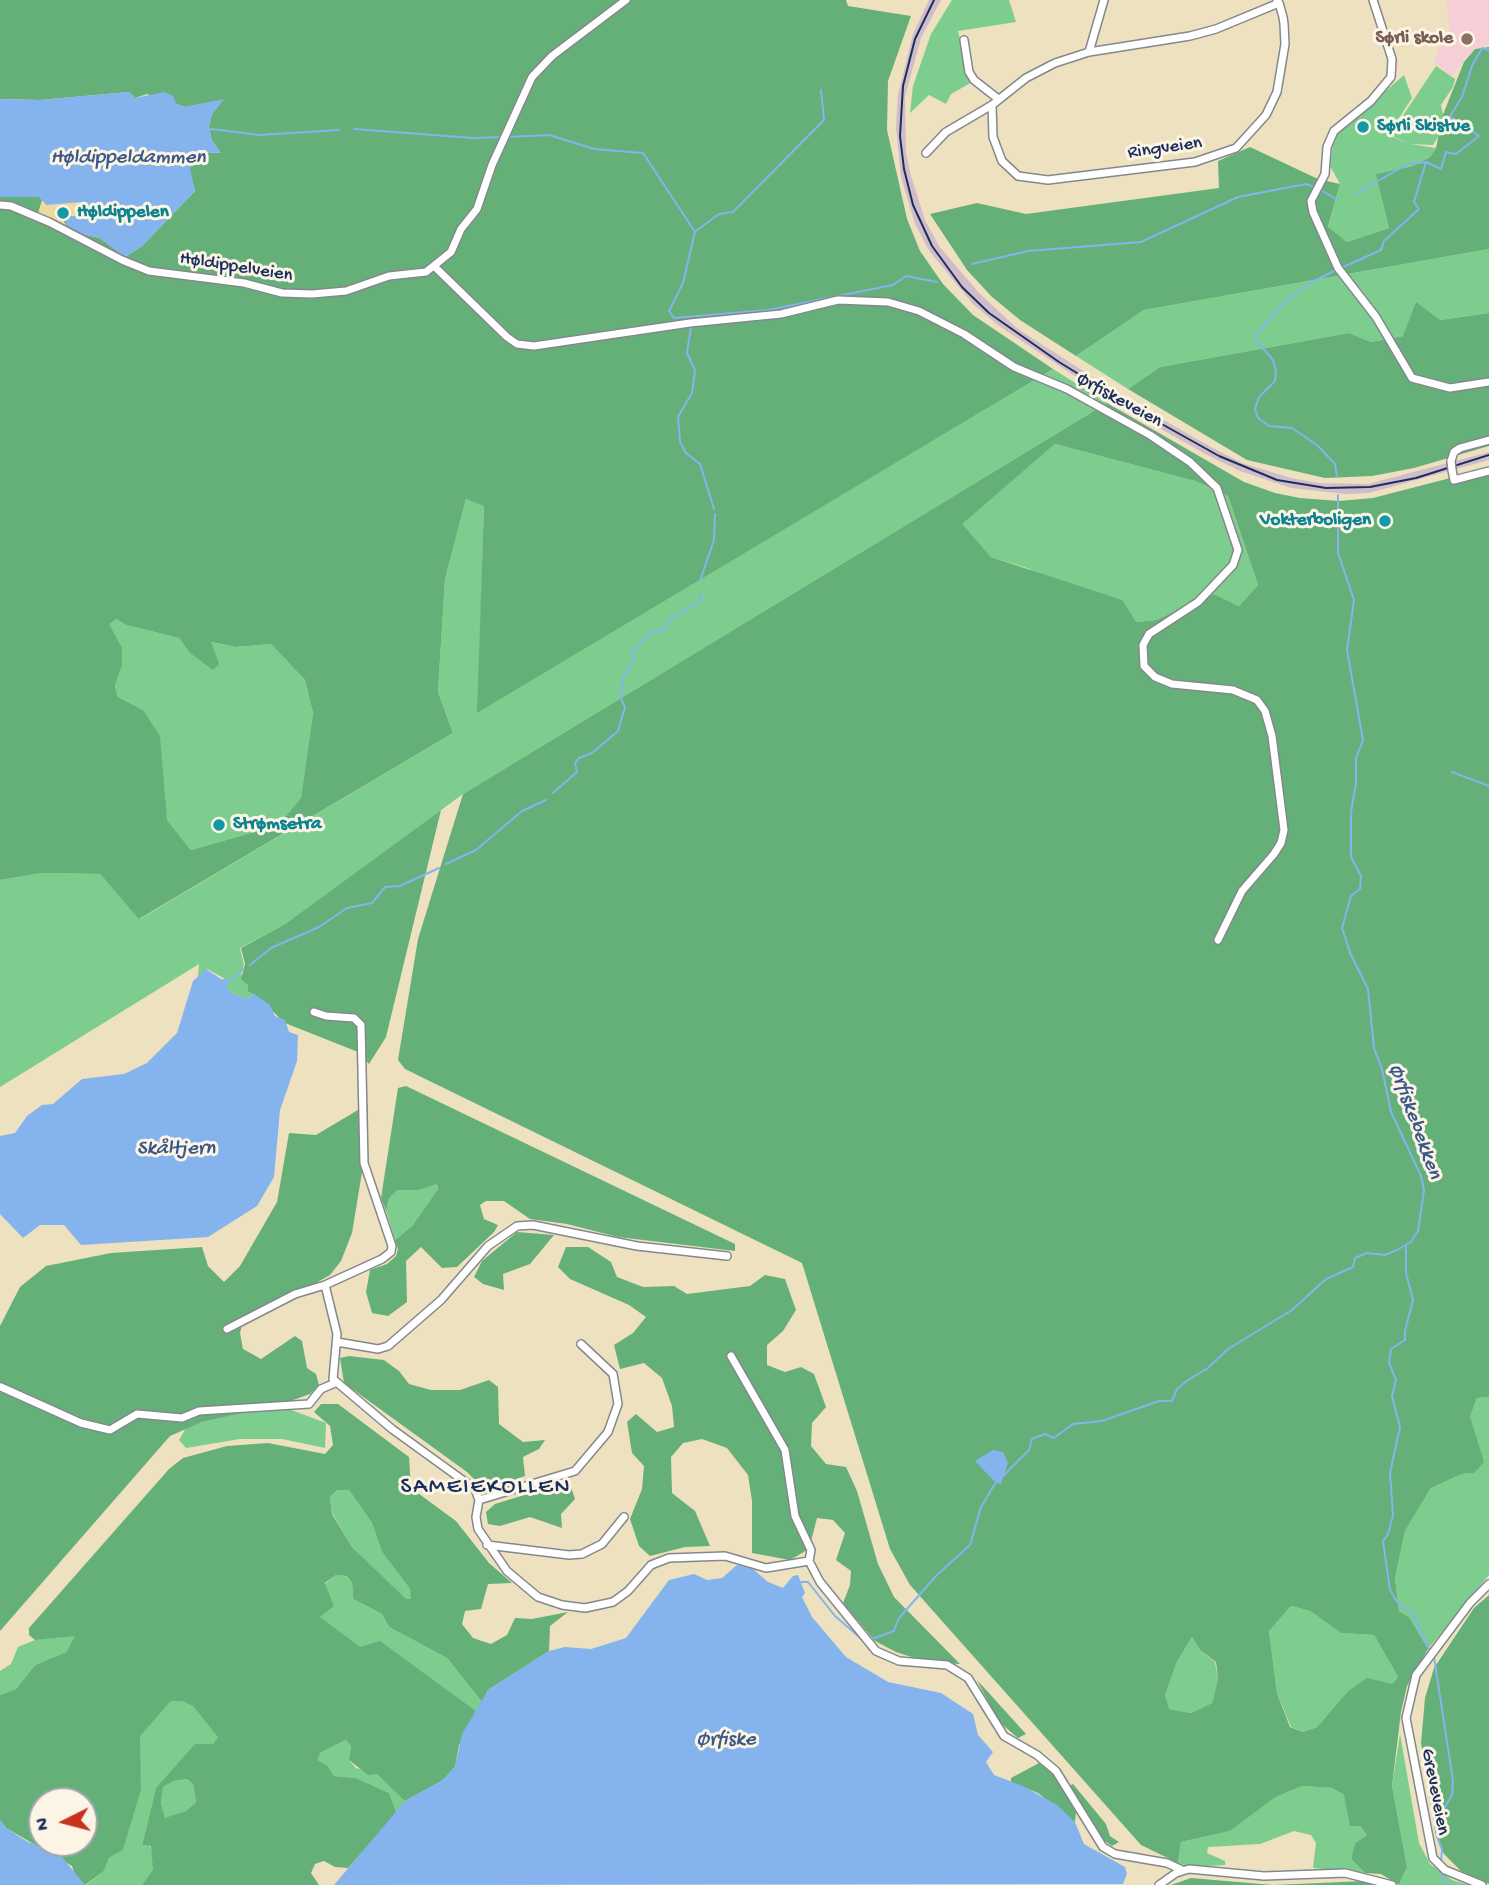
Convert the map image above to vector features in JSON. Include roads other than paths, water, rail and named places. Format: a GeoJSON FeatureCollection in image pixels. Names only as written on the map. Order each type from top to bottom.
{"type":"FeatureCollection","features":[{"type":"Feature","properties":{"kind":"street"},"geometry":{"type":"LineString","coordinates":[[435,267],[451,252],[461,229],[477,209],[505,136],[532,78],[552,56],[626,0]]}},
{"type":"Feature","properties":{"kind":"street"},"geometry":{"type":"LineString","coordinates":[[1089,52],[1104,0]]}},
{"type":"Feature","properties":{"kind":"street"},"geometry":{"type":"LineString","coordinates":[[1373,0],[1392,59],[1391,77],[1371,101],[1334,131],[1327,147],[1319,185],[1311,201],[1312,212],[1339,271],[1376,317],[1412,378],[1450,388],[1489,382]]}},
{"type":"Feature","properties":{"kind":"street","name":"Ringveien"},"geometry":{"type":"LineString","coordinates":[[926,153],[946,132],[1041,70],[1089,52],[1190,36],[1216,29],[1278,2],[1285,44],[1277,92],[1266,115],[1251,135],[1222,155],[1132,170],[1027,179],[1008,169],[996,150],[990,121],[994,102]]}},
{"type":"Feature","properties":{"kind":"street"},"geometry":{"type":"LineString","coordinates":[[964,40],[969,72],[994,102]]}},
{"type":"Feature","properties":{"kind":"street","name":"Høldippelveien"},"geometry":{"type":"LineString","coordinates":[[0,205],[11,206],[49,222],[121,260],[149,271],[233,281],[282,293],[346,291],[389,275],[426,272],[435,267]]}},
{"type":"Feature","properties":{"kind":"street","name":"Ørfiskeveien"},"geometry":{"type":"LineString","coordinates":[[435,267],[507,337],[517,344],[534,346],[690,323],[780,314],[838,299],[888,302],[919,311],[964,334],[1014,367],[1059,386],[1150,435],[1209,478],[1217,488],[1236,538],[1238,550],[1233,565],[1198,602],[1149,634],[1143,645],[1143,659],[1144,666],[1163,681],[1233,690],[1257,700],[1269,721],[1281,798],[1284,830],[1281,843],[1242,891],[1218,940]]}},
{"type":"Feature","properties":{"kind":"street"},"geometry":{"type":"LineString","coordinates":[[1489,440],[1454,452],[1451,461],[1454,480],[1489,471]]}},
{"type":"Feature","properties":{"kind":"street"},"geometry":{"type":"LineString","coordinates":[[226,1329],[295,1294],[325,1285],[382,1259],[391,1252],[392,1246],[364,1163],[361,1025],[354,1017],[326,1016],[314,1012]]}},
{"type":"Feature","properties":{"kind":"street"},"geometry":{"type":"LineString","coordinates":[[337,1342],[378,1349],[388,1346],[441,1300],[488,1246],[517,1226],[533,1225],[637,1246],[727,1256]]}},
{"type":"Feature","properties":{"kind":"street"},"geometry":{"type":"LineString","coordinates":[[325,1285],[337,1342],[332,1376],[335,1384],[472,1486],[479,1500],[475,1523],[507,1572],[527,1589],[548,1601],[577,1608],[600,1606],[613,1602],[628,1591],[651,1565],[669,1558],[724,1556],[766,1568],[811,1564]]}},
{"type":"Feature","properties":{"kind":"street"},"geometry":{"type":"LineString","coordinates":[[479,1500],[575,1471],[608,1432],[618,1404],[613,1374],[581,1344]]}},
{"type":"Feature","properties":{"kind":"street"},"geometry":{"type":"LineString","coordinates":[[731,1356],[785,1450],[795,1516],[811,1550],[811,1564],[820,1582],[867,1640],[886,1657],[910,1663],[947,1665],[974,1684],[1004,1736],[1037,1755],[1056,1771],[1103,1847],[1115,1854],[1167,1863],[1182,1870],[1264,1876],[1345,1873],[1392,1885]]}},
{"type":"Feature","properties":{"kind":"street"},"geometry":{"type":"LineString","coordinates":[[1,1387],[40,1406],[101,1430],[110,1430],[137,1414],[182,1418],[199,1411],[309,1404],[321,1389],[335,1384]]}},
{"type":"Feature","properties":{"kind":"street"},"geometry":{"type":"LineString","coordinates":[[487,1545],[569,1556],[582,1554],[602,1544],[624,1517]]}},
{"type":"Feature","properties":{"kind":"street","name":"Greveveien"},"geometry":{"type":"LineString","coordinates":[[1482,1885],[1445,1870],[1436,1863],[1430,1850],[1407,1734],[1409,1696],[1416,1675],[1470,1603],[1489,1584]]}},
{"type":"Feature","properties":{"kind":"street"},"geometry":{"type":"LineString","coordinates":[[1159,1885],[1182,1870]]}},
{"type":"Feature","properties":{"kind":"water","name":"Høldippeldammen"},"geometry":{"type":"Polygon","coordinates":[[[129,92],[135,98],[164,92],[173,96],[176,104],[185,107],[224,99],[212,114],[209,127],[212,140],[221,153],[202,152],[195,156],[190,169],[195,191],[142,246],[125,257],[100,238],[82,234],[66,225],[66,216],[83,216],[91,212],[82,202],[47,205],[39,197],[0,197],[0,99],[40,100],[129,92]]]}},
{"type":"Feature","properties":{"kind":"water","name":"Skåltjern"},"geometry":{"type":"Polygon","coordinates":[[[206,969],[221,979],[229,979],[227,989],[233,994],[246,999],[254,994],[270,1005],[275,1016],[285,1020],[289,1032],[298,1035],[297,1061],[280,1110],[274,1177],[257,1206],[208,1237],[81,1245],[64,1225],[40,1225],[23,1238],[0,1214],[0,1136],[15,1133],[27,1116],[42,1105],[53,1104],[82,1079],[124,1074],[147,1063],[177,1033],[193,981],[206,969]]]}},
{"type":"Feature","properties":{"kind":"water"},"geometry":{"type":"Polygon","coordinates":[[[993,1450],[1003,1452],[1008,1463],[1001,1484],[996,1483],[975,1461],[993,1450]]]}},
{"type":"Feature","properties":{"kind":"water","name":"Ørfiske"},"geometry":{"type":"Polygon","coordinates":[[[737,1565],[753,1569],[768,1582],[783,1588],[793,1576],[798,1575],[805,1593],[802,1597],[812,1617],[846,1657],[888,1682],[941,1693],[973,1714],[978,1735],[993,1752],[986,1762],[994,1775],[1023,1786],[1057,1805],[1075,1822],[1084,1844],[1125,1867],[1127,1874],[1123,1884],[334,1885],[405,1801],[443,1780],[455,1767],[462,1734],[488,1690],[549,1651],[565,1647],[591,1649],[626,1638],[669,1580],[694,1574],[707,1580],[722,1578],[737,1565]]]}},
{"type":"Feature","properties":{"kind":"water"},"geometry":{"type":"Polygon","coordinates":[[[0,1820],[6,1828],[28,1842],[28,1857],[62,1857],[85,1885],[0,1885],[0,1820]]]}},
{"type":"Feature","properties":{"kind":"waterway","name":"Ørfiskebekken"},"geometry":{"type":"LineString","coordinates":[[1341,268],[1381,250],[1384,241],[1419,209],[1414,202],[1426,162],[1441,169],[1446,152],[1456,154],[1479,136],[1450,116],[1462,97],[1472,66],[1482,48],[1489,50]]}},
{"type":"Feature","properties":{"kind":"waterway"},"geometry":{"type":"LineString","coordinates":[[696,231],[719,214],[733,212],[824,120],[821,90]]}},
{"type":"Feature","properties":{"kind":"waterway"},"geometry":{"type":"LineString","coordinates":[[211,129],[259,135],[339,130]]}},
{"type":"Feature","properties":{"kind":"waterway"},"geometry":{"type":"LineString","coordinates":[[354,129],[474,138],[503,137]]}},
{"type":"Feature","properties":{"kind":"waterway"},"geometry":{"type":"LineString","coordinates":[[508,137],[549,135],[594,149],[643,153],[695,232],[683,283],[669,311],[674,318],[768,310],[893,285],[906,276],[937,282]]}},
{"type":"Feature","properties":{"kind":"waterway"},"geometry":{"type":"LineString","coordinates":[[1355,194],[1408,164],[1426,162]]}},
{"type":"Feature","properties":{"kind":"waterway"},"geometry":{"type":"LineString","coordinates":[[972,264],[1028,251],[1141,242],[1238,197],[1306,184],[1314,187]]}},
{"type":"Feature","properties":{"kind":"waterway"},"geometry":{"type":"LineString","coordinates":[[1319,189],[1338,200]]}},
{"type":"Feature","properties":{"kind":"waterway","name":"Ørfiskebekken"},"geometry":{"type":"LineString","coordinates":[[1336,270],[1310,283],[1282,305],[1256,335],[1255,339],[1273,360],[1276,371],[1275,381],[1259,397],[1255,409],[1258,418],[1269,426],[1292,428],[1317,445],[1335,464],[1337,477]]}},
{"type":"Feature","properties":{"kind":"waterway"},"geometry":{"type":"LineString","coordinates":[[691,327],[687,353],[695,370],[692,393],[678,417],[680,442],[686,453],[700,464],[714,509]]}},
{"type":"Feature","properties":{"kind":"waterway","name":"Ørfiskebekken"},"geometry":{"type":"LineString","coordinates":[[1003,1476],[1029,1450],[1032,1439],[1045,1434],[1054,1438],[1073,1424],[1102,1421],[1159,1401],[1172,1401],[1177,1389],[1188,1380],[1208,1368],[1228,1349],[1292,1310],[1326,1279],[1353,1267],[1355,1258],[1367,1253],[1385,1255],[1397,1250],[1411,1242],[1418,1231],[1424,1190],[1421,1176],[1391,1112],[1382,1069],[1374,1048],[1368,989],[1351,955],[1342,928],[1351,896],[1360,889],[1361,876],[1351,857],[1351,812],[1356,783],[1356,758],[1363,740],[1347,650],[1354,600],[1338,553],[1338,495]]}},
{"type":"Feature","properties":{"kind":"waterway"},"geometry":{"type":"LineString","coordinates":[[700,581],[714,540],[715,514]]}},
{"type":"Feature","properties":{"kind":"waterway"},"geometry":{"type":"LineString","coordinates":[[553,793],[577,772],[575,763],[579,758],[592,753],[618,731],[625,707],[620,697],[623,678],[633,660],[633,651],[648,635],[665,628],[670,619],[701,601],[700,594]]}},
{"type":"Feature","properties":{"kind":"waterway"},"geometry":{"type":"LineString","coordinates":[[1452,772],[1489,786]]}},
{"type":"Feature","properties":{"kind":"waterway"},"geometry":{"type":"LineString","coordinates":[[446,864],[476,850],[522,811],[546,800]]}},
{"type":"Feature","properties":{"kind":"waterway"},"geometry":{"type":"LineString","coordinates":[[250,965],[271,948],[319,927],[347,908],[372,903],[385,887],[400,886],[439,868]]}},
{"type":"Feature","properties":{"kind":"waterway"},"geometry":{"type":"LineString","coordinates":[[229,981],[244,969]]}},
{"type":"Feature","properties":{"kind":"waterway"},"geometry":{"type":"LineString","coordinates":[[1406,1245],[1406,1273],[1413,1300],[1405,1340],[1391,1349],[1389,1363],[1396,1380],[1392,1396],[1400,1427],[1390,1473],[1393,1515],[1388,1534],[1383,1541],[1390,1590],[1397,1602],[1413,1614],[1429,1649]]}},
{"type":"Feature","properties":{"kind":"waterway","name":"Ørfiskebekken"},"geometry":{"type":"LineString","coordinates":[[869,1640],[894,1631],[899,1618],[936,1576],[970,1545],[981,1507],[996,1482]]}},
{"type":"Feature","properties":{"kind":"waterway","name":"Ørfiskebekken"},"geometry":{"type":"LineString","coordinates":[[800,1582],[808,1582],[835,1616],[864,1641]]}},
{"type":"Feature","properties":{"kind":"waterway"},"geometry":{"type":"LineString","coordinates":[[1434,1657],[1453,1781],[1452,1795],[1442,1812],[1436,1833],[1442,1850],[1441,1862]]}},
{"type":"Feature","properties":{"kind":"waterway"},"geometry":{"type":"LineString","coordinates":[[1441,1871],[1445,1885]]}},
{"type":"Feature","properties":{"kind":"railway"},"geometry":{"type":"LineString","coordinates":[[934,0],[915,39],[903,86],[900,136],[904,169],[913,205],[932,246],[962,287],[989,313],[1059,362],[1142,413],[1219,456],[1277,480],[1326,488],[1370,487],[1416,478],[1489,455]]}},
{"type":"Feature","properties":{"kind":"place","name":"Sørli skole"},"geometry":{"type":"Point","coordinates":[1467,39]}},
{"type":"Feature","properties":{"kind":"place","name":"Sørli Skistue"},"geometry":{"type":"Point","coordinates":[1363,127]}},
{"type":"Feature","properties":{"kind":"place","name":"Høldippelen"},"geometry":{"type":"Point","coordinates":[63,213]}},
{"type":"Feature","properties":{"kind":"place","name":"Vokterboligen"},"geometry":{"type":"Point","coordinates":[1385,521]}},
{"type":"Feature","properties":{"kind":"place","name":"Strømsetra"},"geometry":{"type":"Point","coordinates":[219,825]}},
{"type":"Feature","properties":{"kind":"district","name":"SAMEIEKOLLEN"},"geometry":{"type":"Point","coordinates":[486,1488]}}]}
